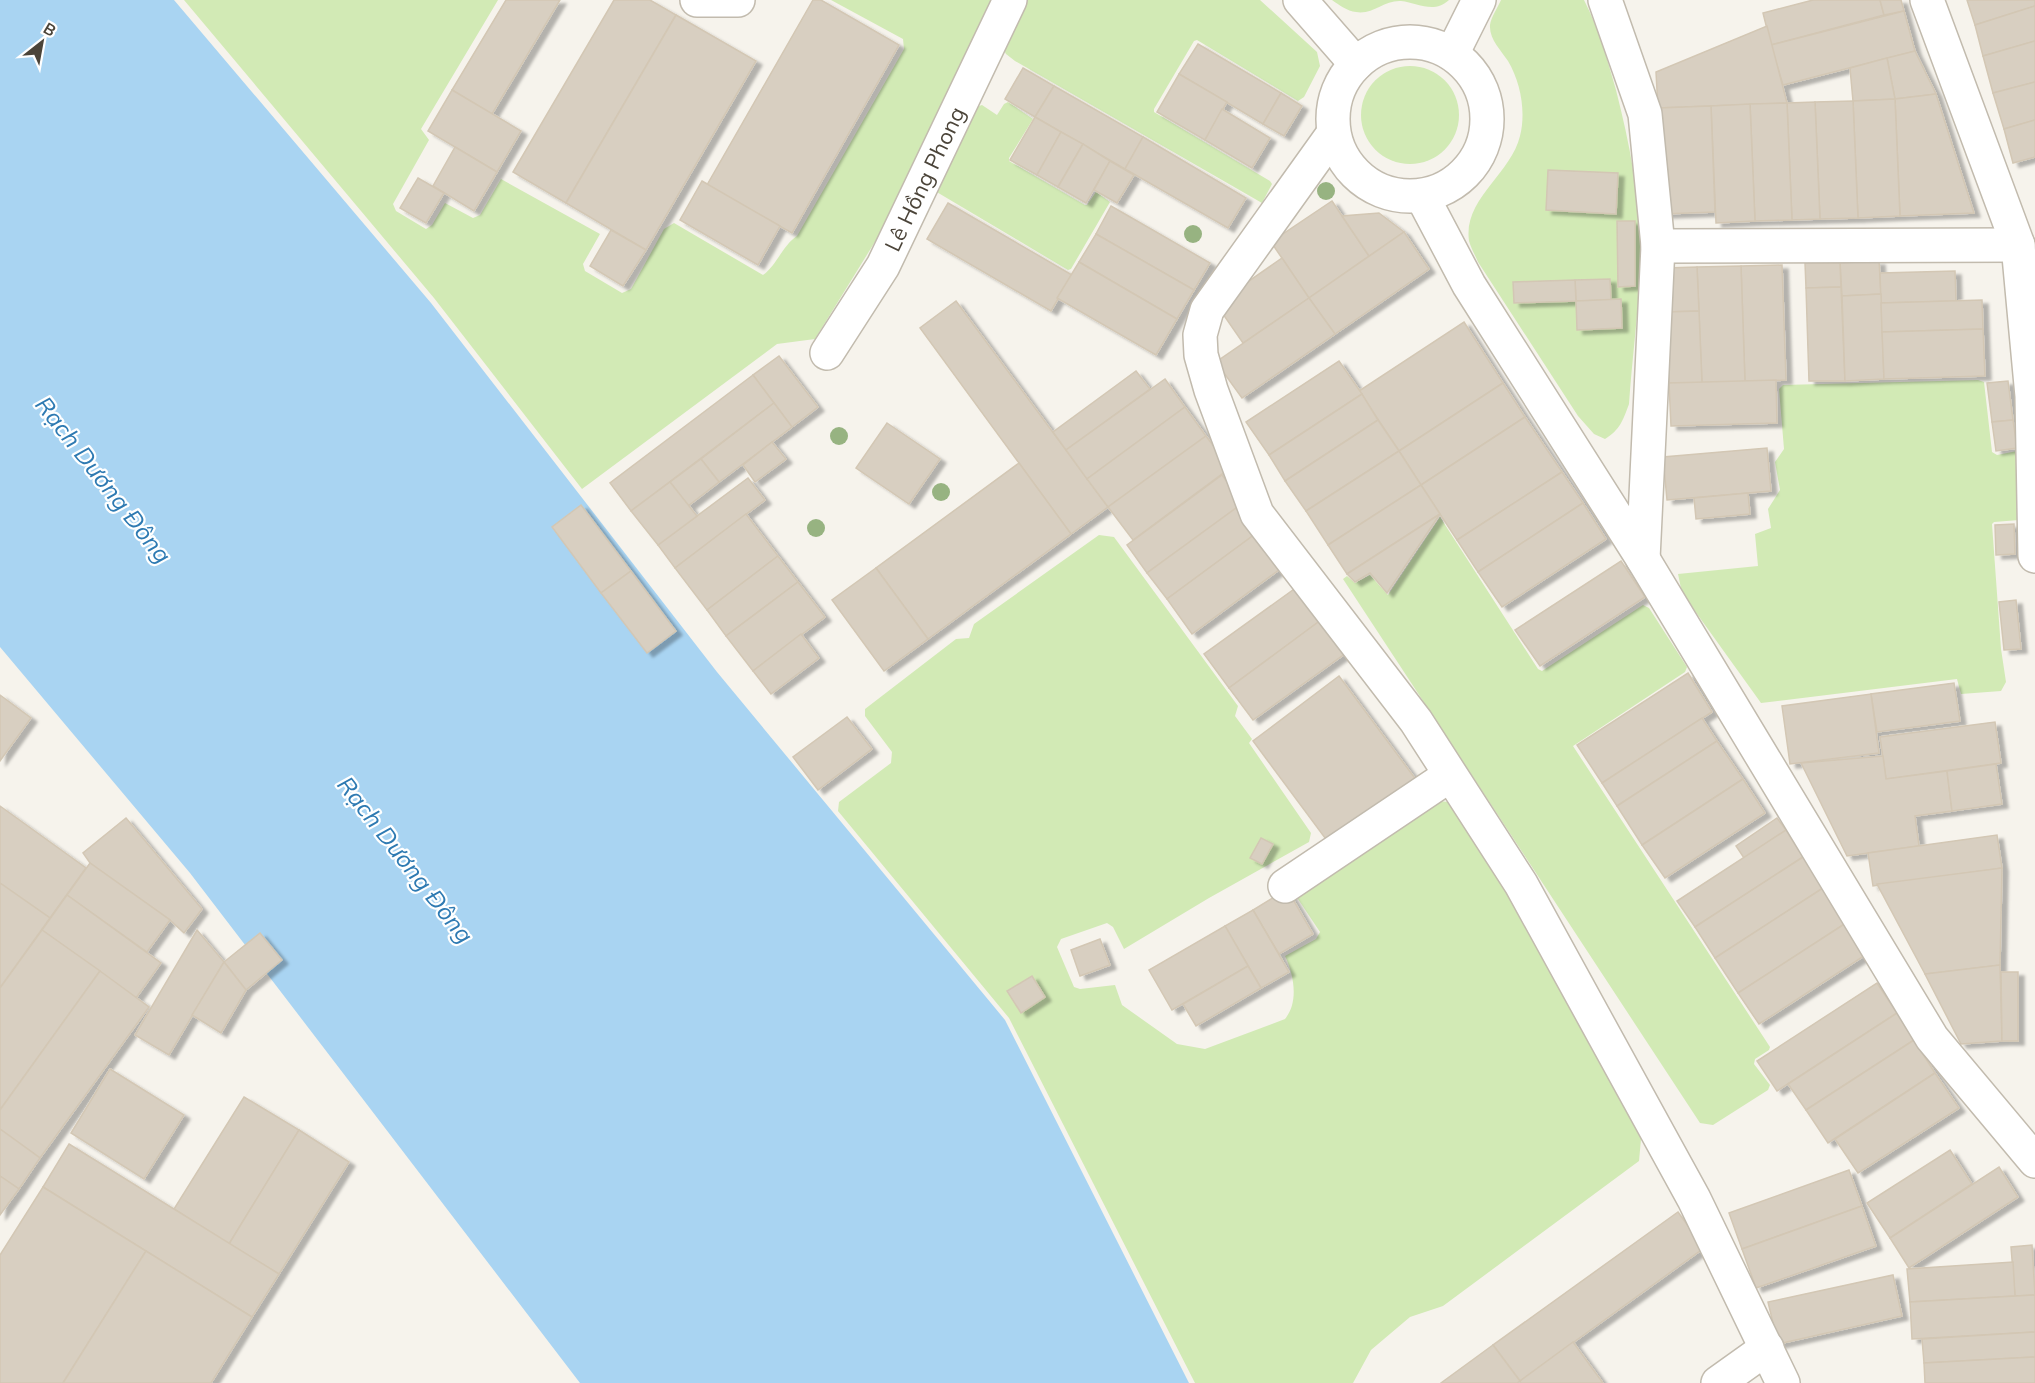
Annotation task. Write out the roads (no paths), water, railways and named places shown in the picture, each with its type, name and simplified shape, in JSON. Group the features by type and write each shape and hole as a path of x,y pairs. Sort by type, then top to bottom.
{"street":[{"path":"697,0 738,0"},
{"name":"Lê Hồng Phong","path":"827,352 883,266 1010,0"},
{"path":"1299,0 1356,64"},
{"path":"1452,54 1479,0"},
{"path":"1605,0 1645,114 1658,246 1644,559"},
{"path":"1927,0 2018,245 2032,396 2035,556"},
{"path":"1403,41 1421,41 1452,54 1473,74 1482,91 1486,113 1486,134 1476,156 1458,179 1444,189 1404,198 1388,195 1353,175 1334,134 1336,101 1345,75 1356,64 1383,45 1403,41"},
{"path":"1334,134 1207,310 1200,335 1201,355 1211,390 1257,514 1416,721 1521,884 1694,1198 1783,1383"},
{"path":"1422,195 1469,285 1644,559 1932,1038 2035,1161"},
{"path":"1658,246 2018,245"},
{"path":"1285,886 1450,775"},
{"path":"1718,1383 1767,1348"}],"water":[{"name":"Rạch Dương Đông","path":"0,0 174,0 431,303 717,672 1005,1020 1189,1383 580,1383 190,873 0,647"}]}
